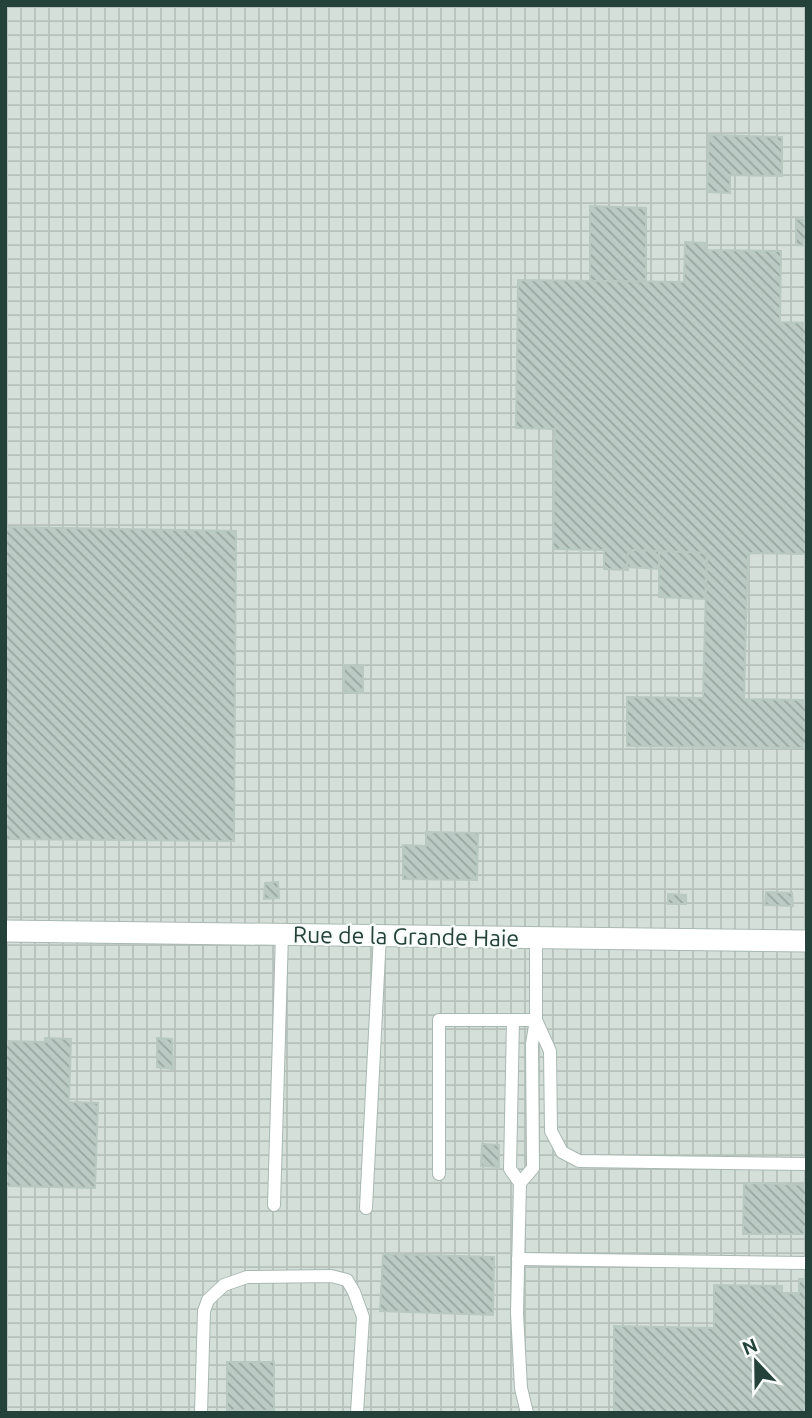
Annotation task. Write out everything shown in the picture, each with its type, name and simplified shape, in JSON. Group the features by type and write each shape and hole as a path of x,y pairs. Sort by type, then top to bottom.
{"street":[{"name":"Rue de la Grande Haie","path":"5,930 807,941"}],"lane":[{"path":"274,1205 282,934"},
{"path":"366,1208 380,935"},
{"path":"520,1183 533,1168 532,1044 536,1020 536,937"},
{"path":"439,1174 439,1020 536,1020"},
{"path":"513,1020 510,1169 520,1183 517,1313 521,1388 527,1413"},
{"path":"536,1020 550,1051 551,1131 562,1152 579,1161 807,1164"},
{"path":"519,1259 807,1263"},
{"path":"201,1413 204,1311 208,1300 223,1285 247,1277 331,1276 347,1280 363,1317 357,1413"}],"shaded area":[{"path":"5,5 807,5 807,1413 5,1413"}],"building":[{"path":"709,135 782,137 782,176 730,175 730,193 707,192"},
{"path":"590,206 646,208 646,282 590,281"},
{"path":"796,219 807,220 807,246 796,245"},
{"path":"685,242 706,243 706,250 781,251 780,322 807,323 807,554 748,553 744,699 807,700 807,748 627,746 627,697 703,698 707,553 628,550 628,570 604,569 604,550 553,549 555,429 516,428 518,280 684,282"},
{"path":"5,527 236,531 234,841 5,839"},
{"path":"628,550 659,551 659,569 627,567"},
{"path":"659,551 707,553 705,599 659,597"},
{"path":"344,665 363,666 363,693 344,692"},
{"path":"426,832 478,833 477,880 403,879 403,845 426,846"},
{"path":"278,882 279,898 264,899 265,883"},
{"path":"766,892 792,893 793,906 765,905"},
{"path":"668,894 686,895 686,904 668,904"},
{"path":"45,1038 71,1039 69,1102 98,1103 95,1188 5,1186 5,1041 45,1042"},
{"path":"157,1038 172,1039 173,1069 157,1067"},
{"path":"482,1144 499,1145 499,1167 481,1166"},
{"path":"744,1183 807,1185 807,1234 743,1234"},
{"path":"383,1254 494,1257 493,1315 380,1311"},
{"path":"799,1279 807,1279 807,1413 614,1413 614,1326 714,1328 714,1285 782,1286 782,1293 799,1293"},
{"path":"227,1362 274,1362 274,1411 227,1410"}]}
